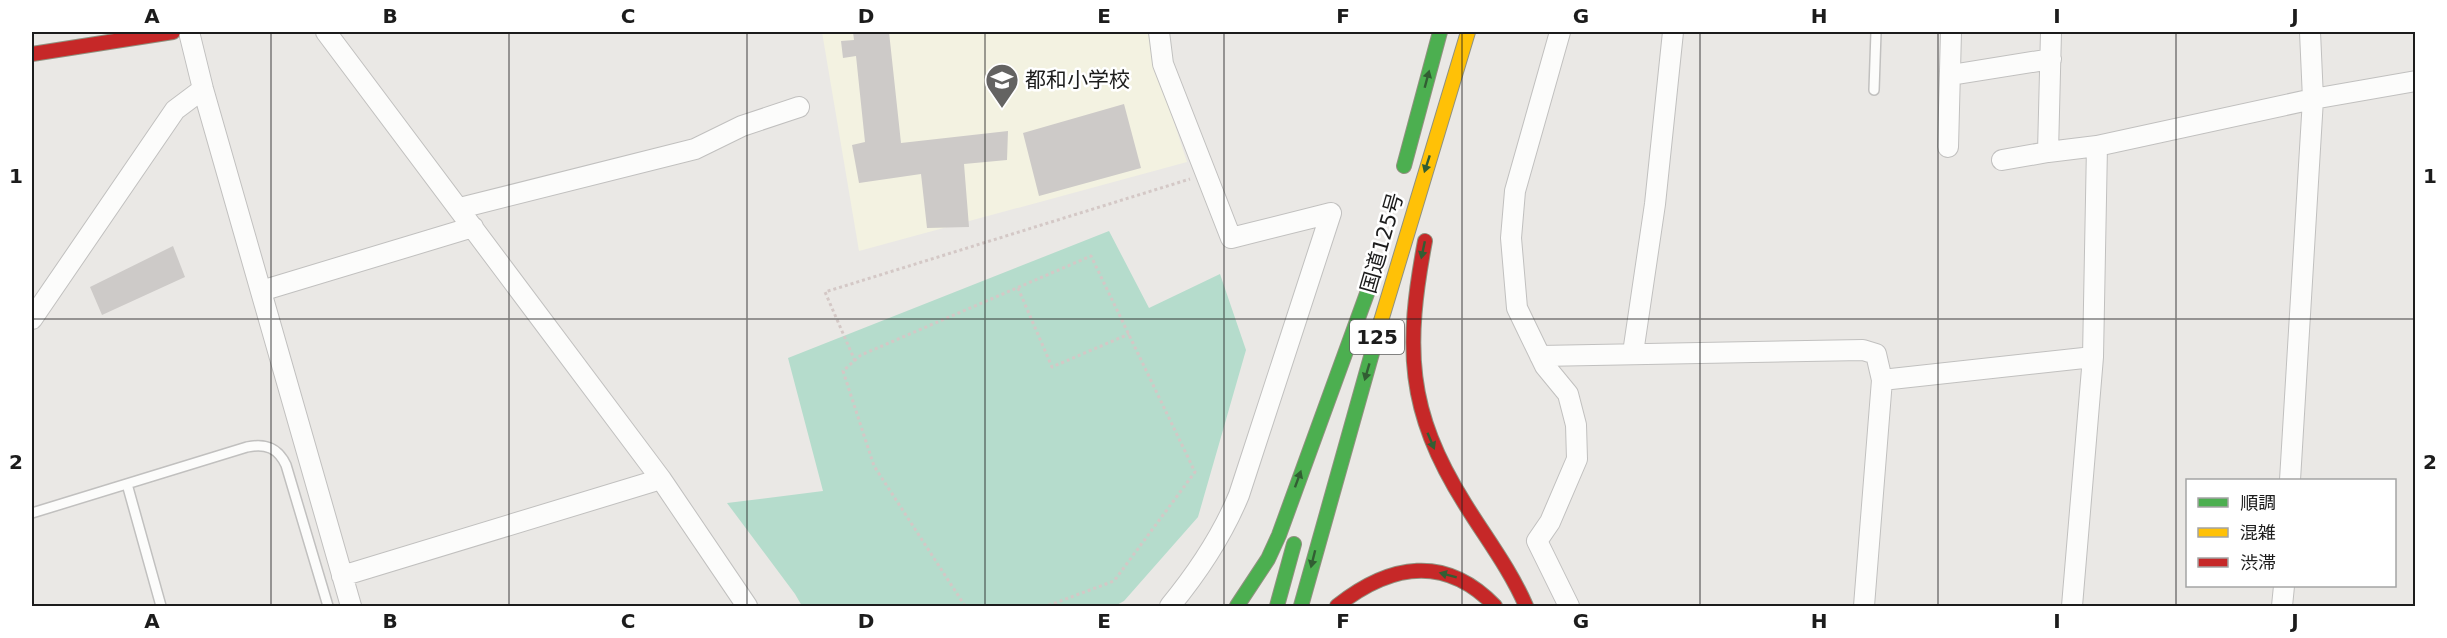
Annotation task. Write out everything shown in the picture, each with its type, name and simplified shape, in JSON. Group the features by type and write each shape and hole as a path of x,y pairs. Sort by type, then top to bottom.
{"main road":[{"path":"32,54 173,32"},
{"name":"国道125号","path":"1401,176 1440,32"},
{"name":"国道125号","path":"1301,606 1322,523 1421,182 1468,32"},
{"path":"1436,186 1457,69"},
{"path":"1427,230 1413,296 1410,327 1410,362 1419,413 1440,463 1499,555 1526,606"},
{"name":"国道125号","path":"1237,606 1268,559 1279,535 1370,283 1303,513"},
{"path":"1277,606 1297,534"},
{"path":"1337,606 1351,593 1389,573 1429,571 1447,573 1468,582 1495,606"}],"street":[{"path":"189,32 203,89 351,606"},
{"path":"326,32 661,479 747,606"},
{"path":"1159,32 1163,64 1232,238 1331,213 1228,523 1208,556 1170,606"},
{"path":"1560,32 1515,191 1511,238 1517,308 1540,356 1568,394 1576,425 1578,459 1550,522 1537,541 1569,606"},
{"path":"1633,353 1655,204 1673,32"},
{"path":"1948,147 1951,32"},
{"path":"2048,152 2051,32"},
{"path":"2290,479 2313,99 2310,32"},
{"path":"1951,75 2051,59"},
{"path":"2002,160 2097,146 2313,99 2415,81"},
{"path":"32,319 175,110 203,89"},
{"path":"460,208 695,149 742,126 799,107"},
{"path":"2072,606 2093,357 2097,146"},
{"path":"261,291 473,227"},
{"path":"1540,356 1863,350 1876,354 1882,380 1864,606"},
{"path":"1882,380 2093,357"},
{"path":"342,576 661,479"},
{"path":"2282,606 2283,587"}],"lane":[{"path":"1874,90 1876,32"},
{"path":"32,513 247,447 261,444 271,447 282,456 286,465 328,606"},
{"path":"127,484 161,606"}],"path":[{"path":"855,361 825,292 1206,174"},
{"path":"965,606 874,466 843,372 861,356 1091,256 1195,472 1114,581 1047,606"},
{"path":"1018,287 1052,367 1129,334"}],"shaded area":[{"name":"都和小学校","path":"822,32 1148,32 1152,55 1187,162 859,251"}],"green space":[{"path":"1109,231 1149,308 1220,274 1246,350 1198,517 1124,601 1115,606 802,606 727,503 823,491 788,358"}],"building":[{"path":"853,32 889,32 901,143 1008,131 1007,160 964,164 969,227 927,228 921,174 859,183 852,145 865,142 856,56 843,58 841,41 854,40"},
{"path":"1124,104 1141,168 1039,196 1023,133"},
{"path":"173,246 185,277 102,315 90,287"}],"traffic: fast":[{"path":"1404,166 1440,32"},
{"path":"1237,606 1268,559 1279,535 1369,288"},
{"path":"1301,606 1381,321"},
{"path":"1277,606 1294,544"}],"traffic: slow":[{"path":"1381,321 1468,32"}],"traffic: jam":[{"path":"32,54 173,32"},
{"path":"1425,241 1413,346 1415,377 1421,407 1431,438 1446,470 1505,566 1526,606"},
{"path":"1337,606 1377,581 1397,574 1417,571 1437,572 1457,578 1476,589 1495,606"}],"place":[{"name":"都和小学校","path":"1002,109"}]}
